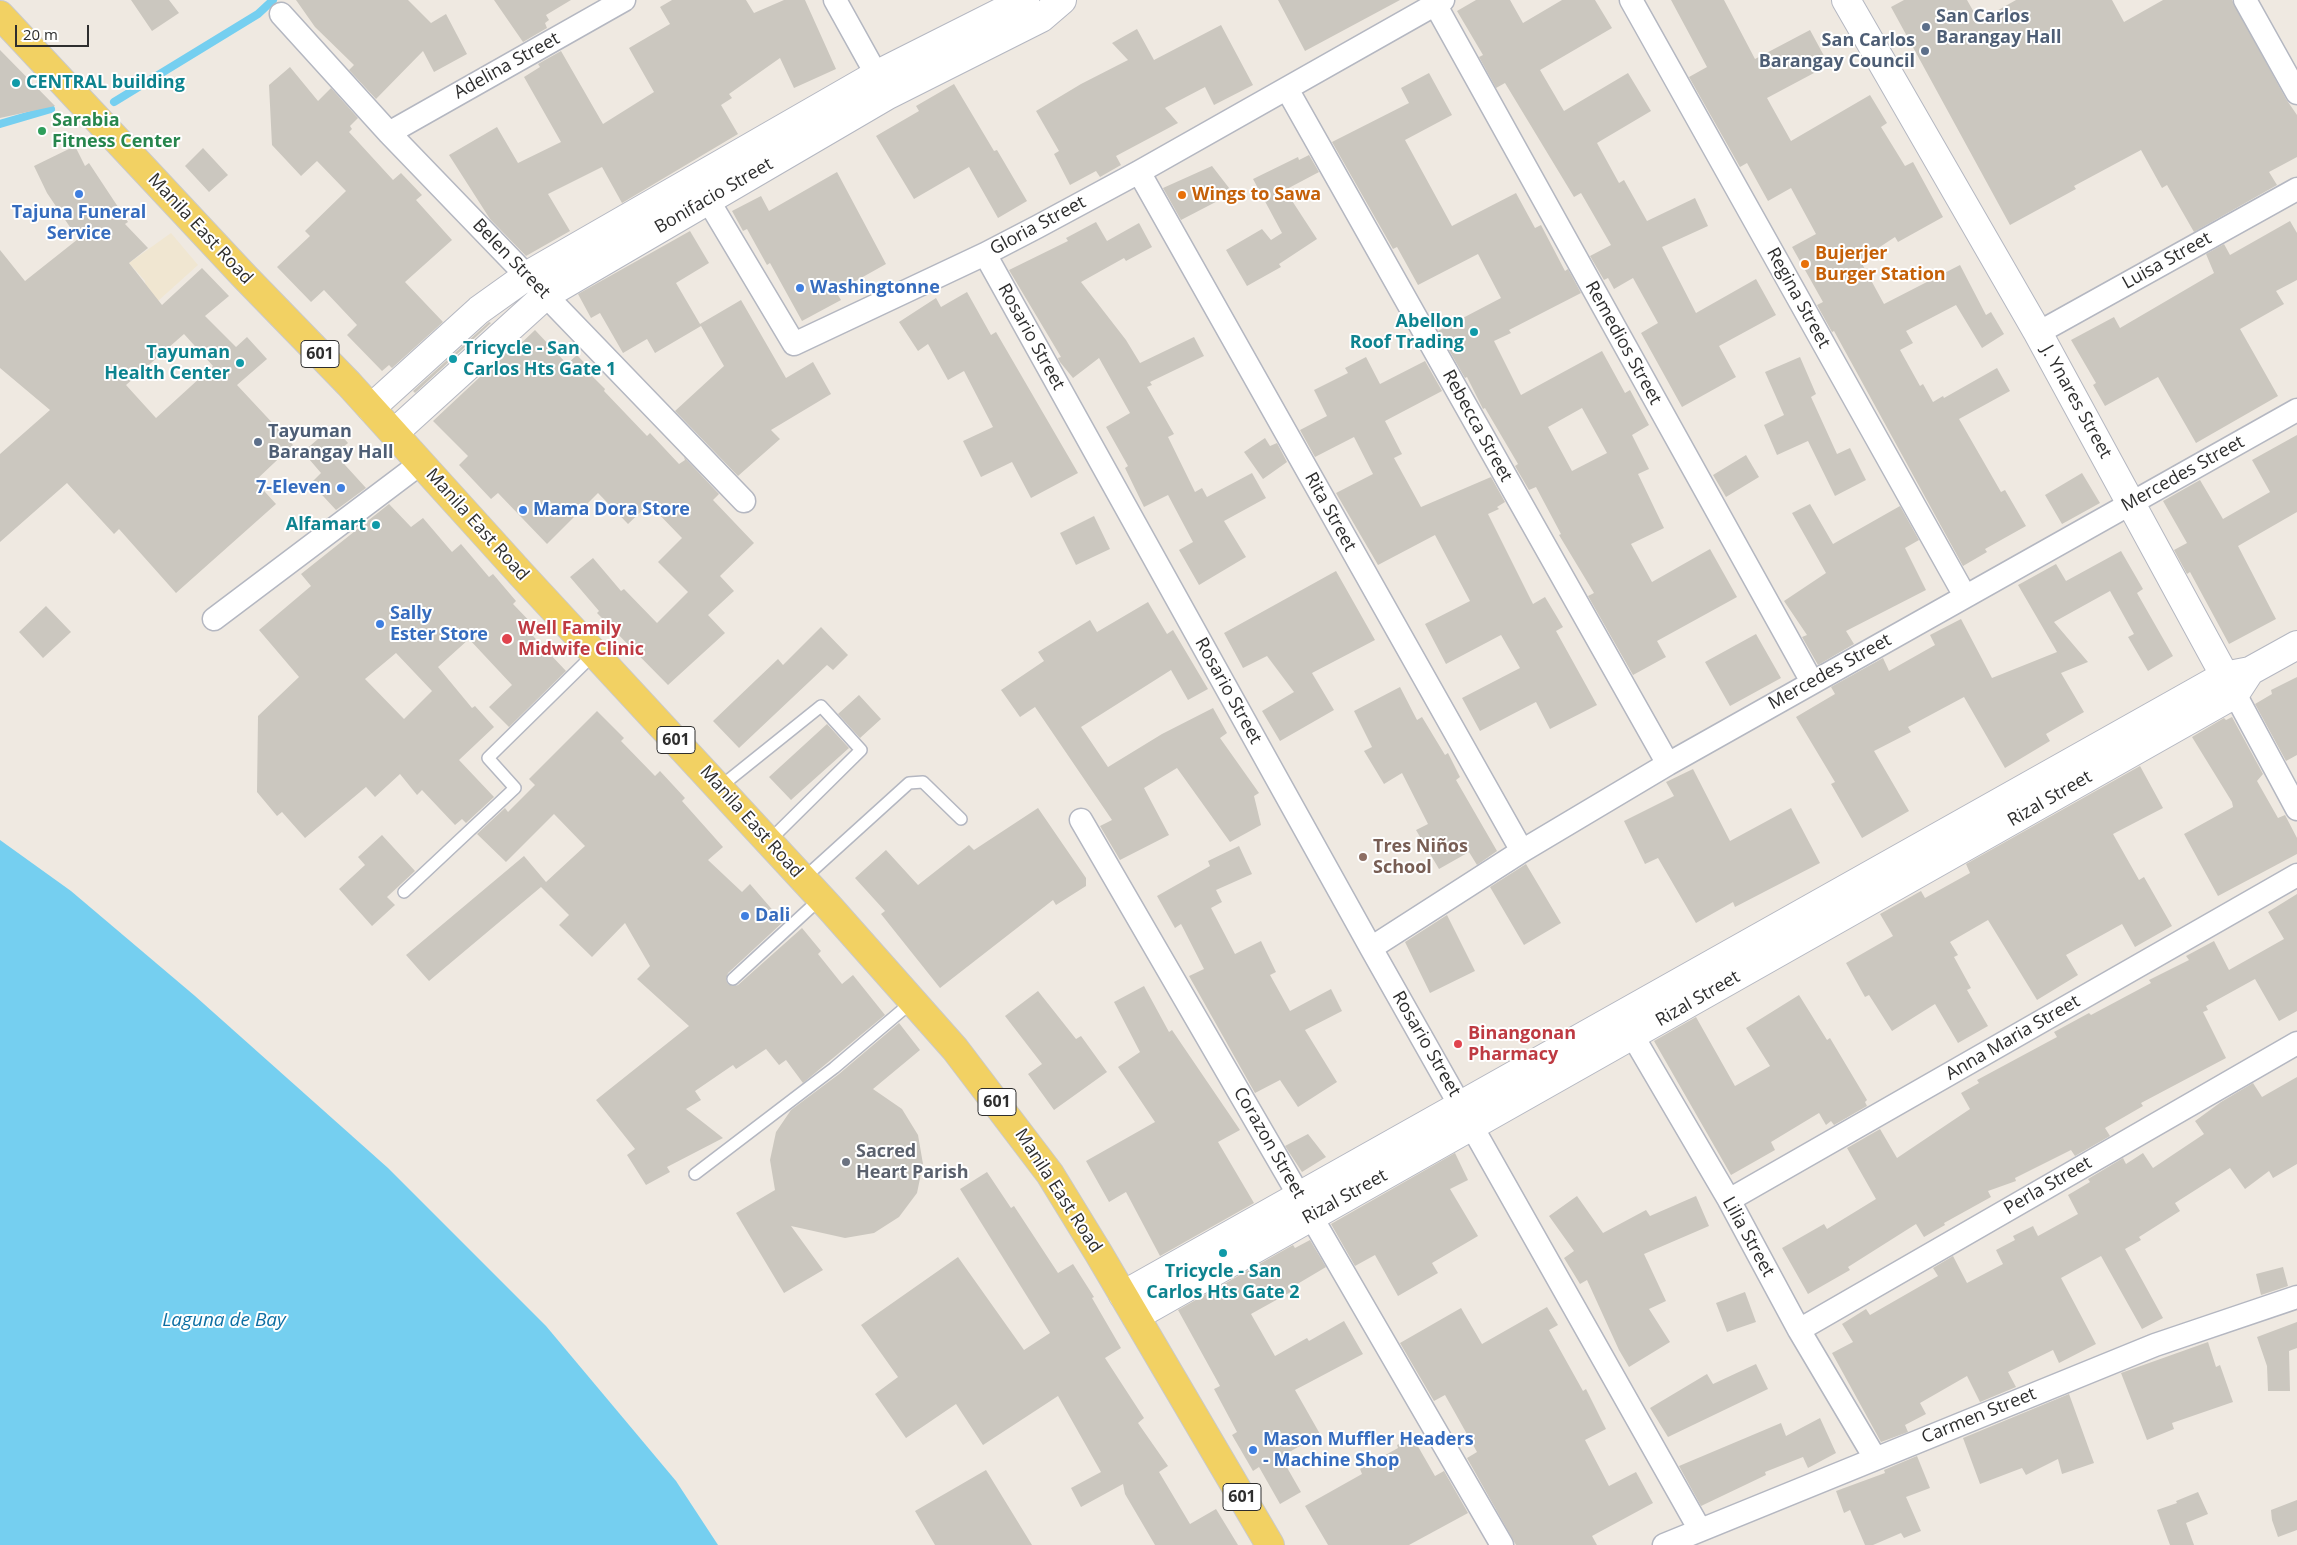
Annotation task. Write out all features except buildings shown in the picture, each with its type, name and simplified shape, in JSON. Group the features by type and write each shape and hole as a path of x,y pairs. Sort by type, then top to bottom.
{"main road":[{"name":"Manila East Road","path":"0,14 371,408 720,787 955,1049 1050,1174 1130,1305 1270,1545"}],"street":[{"name":"Adelina Street","path":"389,133 624,0"},
{"path":"835,0 882,85"},
{"name":"Bonifacio Street","path":"371,408 479,310 528,275 701,188 882,85 1025,0"},
{"name":"Bonifacio Street","path":"882,85 1041,18 1062,0"},
{"name":"Regina Street","path":"1631,0 1965,596"},
{"name":"J. Ynares Street","path":"1846,0 2038,333 2131,503 2237,680 2297,810"},
{"path":"2245,0 2297,93"},
{"name":"Gloria Street","path":"701,188 794,344 985,254 1138,172 1439,2"},
{"name":"Remedios Street","path":"1439,2 1812,682"},
{"name":"Belen Street","path":"281,14 389,133 744,501"},
{"name":"Rebecca Street","path":"1287,89 1668,764"},
{"name":"Rita Street","path":"1138,172 1522,851"},
{"name":"Bonifacio Street","path":"394,433 546,295 701,188"},
{"name":"Luisa Street","path":"2038,333 2297,189"},
{"name":"Rosario Street","path":"985,254 1371,948 1700,1530"},
{"name":"Mercedes Street","path":"1371,948 1522,851 1668,764 2297,410"},
{"path":"214,619 421,463"},
{"name":"Rizal Street","path":"1130,1305 1765,948 2297,645"},
{"name":"Corazon Street","path":"1081,820 1502,1545"},
{"name":"Anna Maria Street","path":"1729,1200 2297,875"},
{"name":"Lilia Street","path":"1627,1026 1729,1200 1799,1330 1875,1458"},
{"name":"Perla Street","path":"1799,1330 2297,1043"},
{"name":"Carmen Street","path":"1664,1545 2155,1345 2297,1297"}],"lane":[{"path":"404,892 515,788 488,758 595,653"},
{"path":"720,787 821,706 861,750 769,841"},
{"path":"733,979 812,888 909,783 923,782 961,819"},
{"path":"695,1174 834,1068 913,1000"}],"shaded area":[{"path":"171,233 198,265 148,310 145,281 129,263"}],"water":[{"name":"Laguna de Bay","path":"0,840 71,891 195,996 388,1168 546,1326 676,1481 718,1545 0,1545"}],"waterway":[{"path":"114,102 258,14 273,0"},
{"path":"0,124 51,109"}],"place":[{"name":"San Carlos Barangay Hall","path":"1926,27"},
{"name":"San Carlos Barangay Council","path":"1925,51"},
{"name":"CENTRAL building","path":"16,83"},
{"name":"Sarabia Fitness Center","path":"42,131"},
{"name":"Tajuna Funeral Service","path":"79,194"},
{"name":"Wings to Sawa","path":"1182,195"},
{"name":"Bujerjer Burger Station","path":"1805,264"},
{"name":"Washingtonne","path":"800,288"},
{"name":"Abellon Roof Trading","path":"1474,332"},
{"name":"Tricycle - San Carlos Hts Gate 1","path":"453,359"},
{"name":"Tayuman Health Center","path":"240,363"},
{"name":"Tayuman Barangay Hall","path":"258,442"},
{"name":"7-Eleven","path":"341,488"},
{"name":"Mama Dora Store","path":"523,510"},
{"name":"Alfamart","path":"376,525"},
{"name":"Sally Ester Store","path":"380,624"},
{"name":"Well Family Midwife Clinic","path":"507,639"},
{"name":"Tres Niños School","path":"1363,857"},
{"name":"Dali","path":"745,916"},
{"name":"Binangonan Pharmacy","path":"1458,1044"},
{"name":"Sacred Heart Parish","path":"846,1162"},
{"name":"Tricycle - San Carlos Hts Gate 2","path":"1223,1253"},
{"name":"Mason Muffler Headers - Machine Shop","path":"1253,1450"}]}
